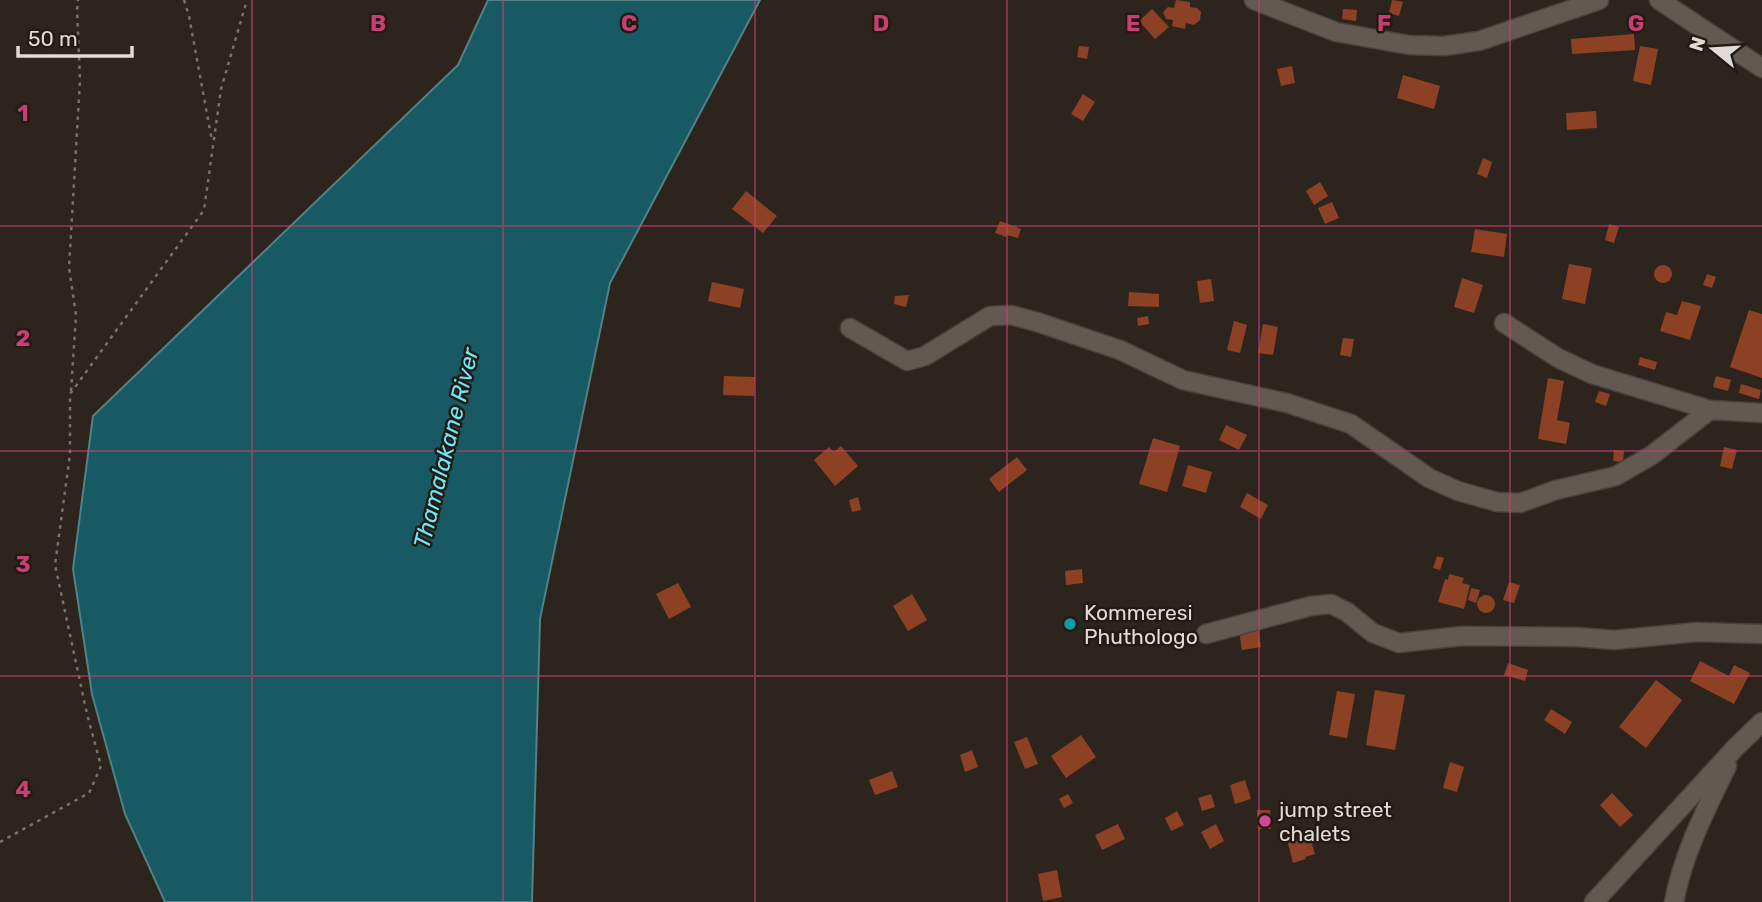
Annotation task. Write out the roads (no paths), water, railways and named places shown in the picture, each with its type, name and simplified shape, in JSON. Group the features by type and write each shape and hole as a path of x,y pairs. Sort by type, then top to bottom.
{"street":[{"path":"1254,0 1336,32 1409,45 1444,46 1479,41 1599,0"},
{"path":"1660,0 1762,68"},
{"path":"849,328 907,360 926,356 990,316 1011,315 1120,350 1183,380 1287,403 1351,424 1429,478 1458,491 1497,502 1520,503 1556,490 1616,476 1652,455 1710,410"},
{"path":"1504,323 1558,358 1592,374 1710,410 1762,413"},
{"path":"1206,634 1311,606 1331,604 1348,612 1373,633 1399,643 1462,636 1614,640 1697,632 1762,634"},
{"path":"1594,902 1762,722"},
{"path":"1674,902 1699,824 1736,747"}],"water":[{"name":"Thamalakane River","path":"488,0 760,0 610,283 540,619 532,902 165,902 125,814 92,694 73,569 93,416 458,65"}],"place":[{"name":"Kommeresi Phuthologo","path":"1070,624"},
{"name":"jump street chalets","path":"1265,821"}]}
